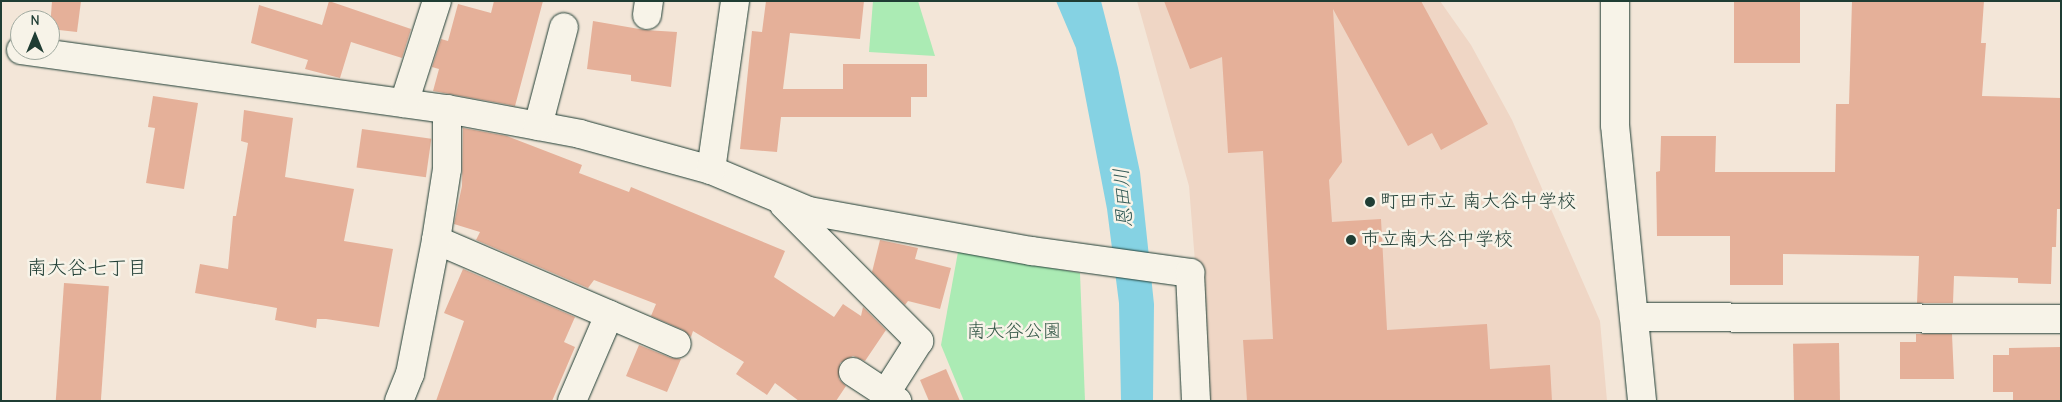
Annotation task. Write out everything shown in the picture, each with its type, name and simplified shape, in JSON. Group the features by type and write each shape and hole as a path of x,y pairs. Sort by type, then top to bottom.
{"street":[{"path":"404,103 437,1"},
{"path":"711,170 735,1"},
{"path":"1615,1 1615,125 1642,401"},
{"path":"538,126 564,27"},
{"path":"60,56 447,109 580,134 711,170 781,202 809,211 1102,262 1190,274 1196,401"},
{"path":"399,401 410,374 436,240 447,169 447,109"},
{"path":"781,202 919,341 892,397 853,372"},
{"path":"436,240 677,344"},
{"path":"572,401 609,315"},
{"path":"1634,317 2061,318"}],"shaded area":[{"name":"町田市立 南大谷中学校","path":"1137,1 1440,1 1471,45 1512,120 1600,321 1607,401 1206,401 1189,186"}],"green space":[{"path":"873,1 918,1 935,56 869,52"},
{"name":"南大谷公園","path":"958,252 1080,273 1085,401 964,401 941,345"}],"water":[{"name":"恩田川","path":"1056,1 1101,1 1118,68 1140,172 1154,304 1153,401 1121,401 1119,303 1107,209 1076,48"}],"building":[{"path":"52,1 81,1 77,32 60,30 60,10 51,10"},
{"path":"329,1 411,29 402,58 351,42 340,78 305,69 308,60 251,43 259,5 322,25"},
{"path":"494,1 543,1 515,106 433,91 439,69 432,67 441,39 448,41 458,4 491,13"},
{"path":"766,1 864,1 860,39 790,33 783,89 843,89 843,64 927,64 927,97 911,97 911,117 781,117 777,152 740,149 752,31 762,32"},
{"path":"1164,1 1421,1 1488,124 1441,150 1432,133 1408,146 1333,9 1342,162 1329,180 1332,222 1381,219 1387,330 1487,324 1490,369 1550,365 1552,401 1247,401 1243,340 1273,339 1263,151 1228,153 1222,57 1190,69"},
{"path":"1734,1 1800,1 1800,63 1734,63"},
{"path":"1852,1 1984,1 1981,43 1986,43 1982,96 2061,98 2061,209 2057,209 2056,247 2052,247 2051,284 2018,283 2018,278 1954,276 1953,303 1917,303 1919,256 1783,254 1783,285 1730,285 1730,236 1657,236 1656,172 1660,171 1661,136 1716,136 1715,172 1835,172 1836,104 1849,104"},
{"path":"593,21 645,30 677,32 671,87 631,81 631,75 587,69"},
{"path":"153,96 198,103 184,189 146,183 155,128 148,127"},
{"path":"244,110 293,118 285,177 354,189 344,241 393,249 379,327 317,319 316,328 275,320 277,308 195,293 200,264 228,269 233,216 236,216 248,143 241,141"},
{"path":"463,128 507,136 582,165 579,173 629,192 631,187 785,251 774,277 834,317 843,304 861,316 863,307 886,330 865,361 853,356 840,363 839,379 846,386 836,401 799,401 775,383 767,395 736,374 744,362 693,331 691,337 683,330 651,316 656,304 594,280 588,288 476,240 480,232 454,224 462,186"},
{"path":"362,129 431,139 426,177 357,168"},
{"path":"880,240 918,248 915,259 951,268 940,309 908,301 905,305 872,272"},
{"path":"463,269 575,317 564,342 575,347 552,401 436,401 464,321 444,313"},
{"path":"64,283 109,286 101,401 56,401"},
{"path":"1916,334 1952,334 1954,379 1900,379 1900,342 1916,342"},
{"path":"1839,343 1840,401 1794,401 1793,344"},
{"path":"639,345 671,358 681,359 667,392 626,376"},
{"path":"2061,347 2061,401 2013,401 2013,392 1993,392 1993,355 2009,355 2009,348"},
{"path":"946,369 960,401 929,401 920,380"}],"place":[{"name":"町田市立 南大谷中学校","path":"1370,202"},
{"name":"市立南大谷中学校","path":"1351,240"}],"district":[{"name":"南大谷七丁目","path":"87,267"}]}
